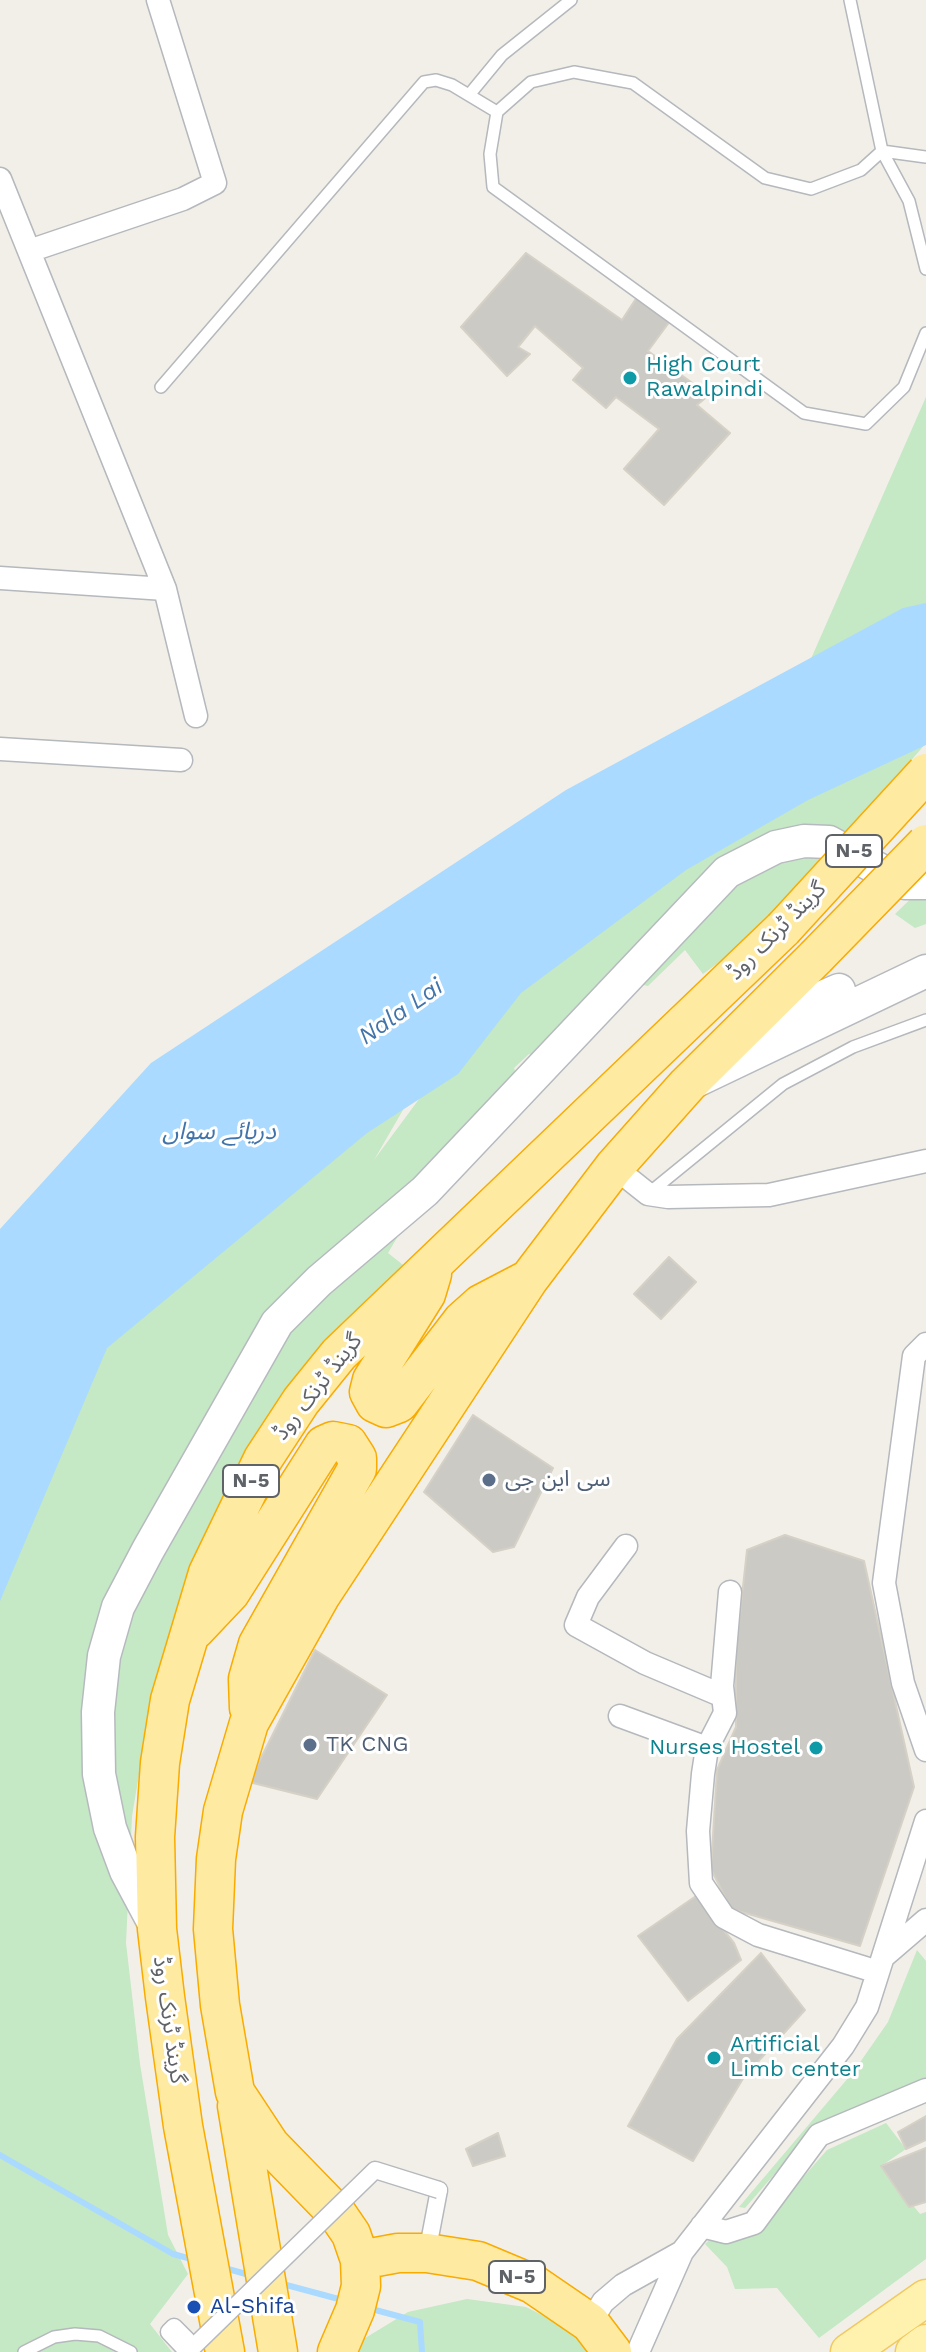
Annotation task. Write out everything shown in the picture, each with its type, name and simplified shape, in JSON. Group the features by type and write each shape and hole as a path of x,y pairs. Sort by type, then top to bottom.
{"highway":[{"name":"گرینڈ ٹرنک روڈ","path":"225,2352 181,2111 157,1929 155,1837 160,1763 170,1700 186,1637 208,1573 232,1518 263,1459 301,1401 339,1354 783,929 926,773"},
{"name":"گرینڈ ٹرنک روڈ","path":"278,2352 220,2005 213,1929 216,1859 223,1811 249,1723 321,1595 529,1279 614,1167 687,1085 926,844"},
{"path":"437,1258 426,1294 372,1380 369,1392 375,1403 386,1408 399,1403 462,1321 481,1304 529,1279"},
{"path":"186,1637 211,1616 230,1593 324,1445 333,1441 348,1444 357,1458 357,1469 258,1644 248,1679 249,1723"},
{"name":"گرینڈ ٹرنک روڈ","path":"235,2092 270,2145 338,2215 351,2234 360,2260 361,2286 341,2344"},
{"name":"N-5","path":"360,2260 398,2253 427,2253 478,2261 533,2284 601,2338"}],"main road":[{"path":"157,1929 126,1871 110,1828 99,1774 98,1712 104,1656 118,1607 277,1323 319,1281 425,1191 727,872 776,847 804,841 829,842 904,883 926,883"},
{"path":"739,1033 926,952"},
{"path":"687,1085 926,971"},
{"path":"849,2352 926,2298"},
{"path":"914,2352 926,2343"}],"street":[{"path":"29,251 183,199 215,183 158,0"},
{"path":"0,179 165,589 196,716"},
{"path":"0,578 165,589"},
{"path":"0,749 181,760"},
{"path":"614,1167 648,1194 769,1195 926,1161"},
{"path":"926,1344 914,1356 884,1583 903,1683 926,1750"},
{"path":"626,1546 588,1597 576,1625 645,1663 723,1696"},
{"path":"730,1592 723,1696 725,1713 707,1748 698,1831 701,1883 724,1917 758,1935 880,1965"},
{"path":"620,1716 707,1748"},
{"path":"638,2352 682,2252 843,2046 867,2007 880,1965 918,1877 926,1821"},
{"path":"880,1965 926,1920"},
{"path":"702,2226 726,2232 754,2223 819,2135 926,2090"},
{"path":"216,2296 187,2340 174,2327 169,2332 188,2352 375,2170 439,2190 427,2253"},
{"path":"601,2338 603,2302 623,2285 682,2252"}],"lane":[{"path":"469,95 502,55 571,0"},
{"path":"850,0 882,151 909,201 926,269"},
{"path":"926,157 882,151 861,170 811,189 765,178 633,83 574,72 531,82 497,112 490,154 493,187 804,413 866,424 904,387 926,333"},
{"path":"161,387 424,82 436,80 497,112"},
{"path":"648,1194 783,1084 853,1047 926,1020"},
{"path":"24,2352 54,2337 75,2334 99,2336 131,2352"}],"green space":[{"path":"926,397 926,743 774,922 703,974 685,950 648,986 613,978 548,1064 529,1054 514,1068 518,1079 401,1231 388,1253 412,1272 332,1345 152,1698 132,1816 126,1943 140,2064 168,2235 188,2274 150,2324 172,2352 0,2352 0,1547 95,1307 451,1027 374,1160 516,968 741,818"},
{"path":"926,884 926,924 915,928 895,914"},
{"path":"917,1950 926,1961 926,2079 812,2131 745,2208 739,2207 854,2071 888,2022"},
{"path":"886,2123 906,2149 881,2166 920,2214 926,2212 926,2259 819,2338 777,2288 735,2289 727,2267 705,2244 717,2233 758,2229 827,2150"},
{"path":"467,2299 526,2307 580,2334 591,2352 353,2352 357,2343 408,2312"}],"water":[{"name":"دریائے سواں","path":"926,603 926,745 808,800 686,870 521,993 458,1074 367,1133 107,1348 0,1601 0,1229 151,1063 566,790 903,608"}],"building":[{"name":"High Court Rawalpindi","path":"526,253 622,320 639,294 673,317 648,351 709,395 697,405 730,433 664,505 624,469 659,429 616,397 606,408 573,380 583,368 535,326 518,347 530,354 507,376 461,327"},
{"path":"669,1257 696,1282 661,1319 634,1294"},
{"name":"سی این جی","path":"473,1415 553,1468 514,1547 493,1552 424,1492"},
{"name":"Nurses Hostel","path":"785,1535 864,1561 914,1787 860,1946 731,1909 711,1869 717,1770 736,1727 736,1651 747,1550"},
{"name":"TK CNG","path":"315,1650 387,1695 317,1799 249,1782"},
{"path":"696,1896 734,1943 741,1960 688,2001 638,1936"},
{"name":"Artificial Limb center","path":"761,1953 805,2010 744,2077 693,2161 628,2126 677,2039"},
{"path":"926,2116 926,2140 906,2149 898,2132"},
{"path":"498,2133 505,2156 473,2166 466,2149"},
{"path":"926,2148 926,2202 909,2207 881,2166"}],"waterway":[{"path":"0,2155 173,2254 195,2260"},
{"path":"221,2267 253,2276"},
{"path":"279,2283 346,2301"},
{"path":"368,2308 420,2322 422,2352"}],"place":[{"name":"High Court Rawalpindi","path":"630,378"},
{"name":"سی این جی","path":"489,1480"},
{"name":"TK CNG","path":"310,1745"},
{"name":"Nurses Hostel","path":"816,1748"},
{"name":"Artificial Limb center","path":"714,2058"},
{"name":"Al-Shifa","path":"194,2307"}],"water label":[{"name":"Nala Lai","path":"401,1012"}]}
